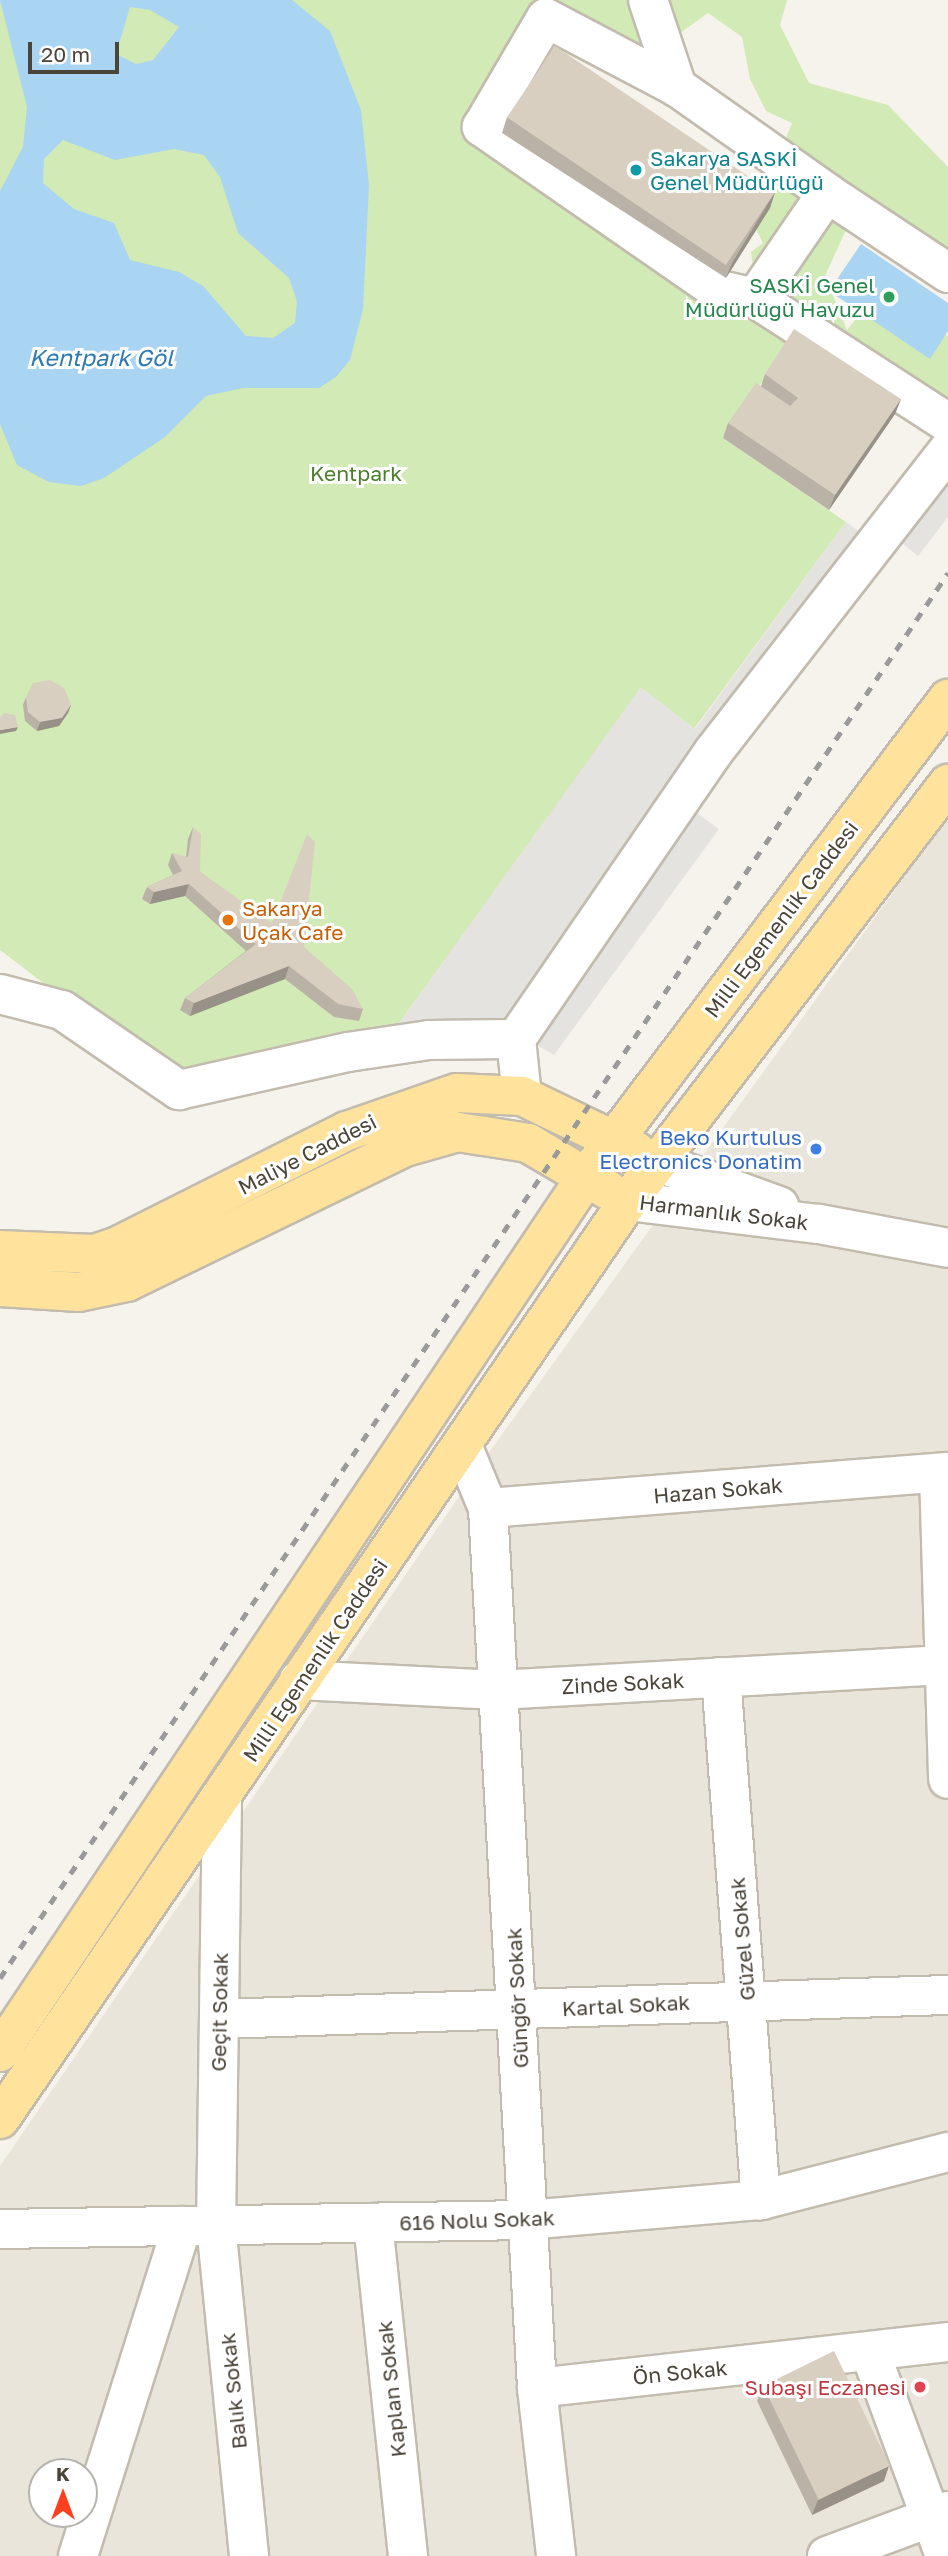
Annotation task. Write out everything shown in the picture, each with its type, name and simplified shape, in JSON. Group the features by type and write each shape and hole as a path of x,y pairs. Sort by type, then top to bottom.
{"main road":[{"name":"Milli Egemenlik Caddesi","path":"0,2052 586,1177 948,699"},
{"path":"657,1162 948,784"},
{"name":"Maliye Caddesi","path":"0,1250 94,1254 116,1248 405,1107 457,1093 522,1096 657,1162"},
{"name":"Maliye Caddesi","path":"0,1287 79,1292 127,1282 428,1137 458,1132 528,1143 628,1201"},
{"name":"Milli Egemenlik Caddesi","path":"0,2119 657,1162"}],"street":[{"path":"648,0 677,87"},
{"path":"948,273 827,193 677,87 546,18 482,127 716,289 755,298 948,423"},
{"path":"755,298 827,193"},
{"path":"522,1096 516,1039 714,751 948,450"},
{"path":"0,995 62,1010 178,1090 360,1050 429,1040 516,1039"},
{"name":"Harmanlık Sokak","path":"657,1162 819,1224"},
{"name":"Harmanlık Sokak","path":"628,1201 819,1224 948,1248"},
{"name":"Güngör Sokak","path":"462,1445 488,1508 519,2011 537,2388 556,2556"},
{"path":"943,1472 948,1779"},
{"name":"Hazan Sokak","path":"488,1508 943,1472"},
{"name":"Zinde Sokak","path":"299,1680 498,1690 945,1665"},
{"name":"Güzel Sokak","path":"721,1677 761,2200"},
{"name":"Geçit Sokak","path":"78,2556 199,2226 219,2019 222,1798"},
{"name":"Kartal Sokak","path":"219,2019 519,2011 747,1998 948,1995"},
{"name":"616 Nolu Sokak","path":"0,2229 527,2220 761,2200 948,2152"},
{"name":"Kaplan Sokak","path":"373,2223 408,2556"},
{"name":"Balık Sokak","path":"199,2226 249,2556"},
{"name":"Ön Sokak","path":"537,2388 948,2342"},
{"path":"870,2352 940,2514 945,2556"},
{"path":"827,2556 940,2514"}],"shaded area":[{"path":"948,481 948,517 918,556 902,543"},
{"path":"846,522 878,545 680,801 719,829 554,1055 516,1033 382,1047 641,687 695,729"},
{"path":"948,816 948,2556 0,2556 0,2166 500,1437"}],"green space":[{"name":"Kentpark","path":"0,0 787,0 780,25 809,83 888,105 948,167 948,286 882,219 845,232 825,276 847,330 859,315 902,313 948,336 948,401 890,374 754,274 751,252 763,243 745,207 767,185 792,123 766,111 750,79 742,37 708,13 673,38 677,87 546,18 482,127 789,344 723,438 846,522 694,729 641,688 382,1047 183,1089 0,950"}],"water":[{"name":"Kentpark Göl","path":"0,0 292,0 330,31 361,110 369,185 363,309 350,360 336,377 319,388 243,388 206,396 165,437 104,478 81,486 49,482 17,465 0,424 0,191 23,147 27,107","holes":["130,7 150,10 179,27 153,60 136,64 116,54","63,140 115,160 174,149 204,155 220,177 238,233 289,278 297,301 295,323 273,338 246,336 203,286 179,272 130,260 114,223 74,209 43,183 44,159"]},
{"name":"SASKİ Genel Müdürlüğü Havuzu","path":"861,244 948,303 948,331 930,359 829,291"}],"building":[{"name":"Sakarya SASKİ Genel Müdürlüğü","path":"555,46 774,194 726,265 507,117"},
{"path":"794,329 901,399 835,495 728,423 756,383 790,406 798,398 765,374"},
{"path":"50,680 64,688 71,705 62,718 40,722 28,712 26,697 33,683"},
{"path":"5,713 15,715 18,727 0,730 0,717"},
{"name":"Sakarya Uçak Cafe","path":"193,827 201,834 200,872 272,923 307,834 315,842 304,947 352,989 363,1009 338,1004 289,966 194,1003 185,998 256,944 189,884 154,892 147,887 182,871 172,853 188,857"},
{"path":"834,2351 890,2465 819,2500 763,2386"}],"railway":[{"path":"0,1978 948,573"}],"place":[{"name":"Sakarya SASKİ Genel Müdürlüğü","path":"636,170"},
{"name":"SASKİ Genel Müdürlüğü Havuzu","path":"889,297"},
{"name":"Sakarya Uçak Cafe","path":"228,920"},
{"name":"Beko Kurtulus Electronics Donatim","path":"816,1149"},
{"name":"Subaşı Eczanesi","path":"920,2387"}]}
